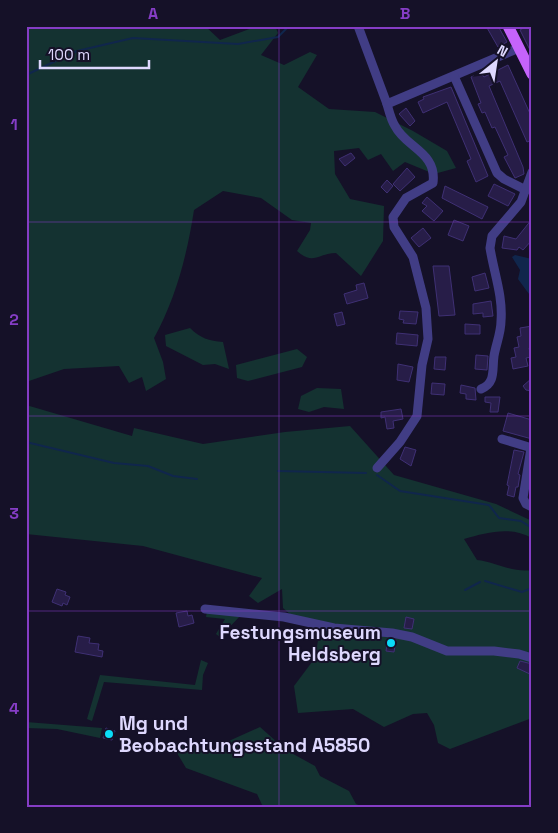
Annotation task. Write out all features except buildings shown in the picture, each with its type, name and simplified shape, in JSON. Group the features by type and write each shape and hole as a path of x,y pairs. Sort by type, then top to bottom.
{"main road":[{"path":"508,26 532,74"}],"street":[{"path":"358,26 395,127 404,138 423,152 434,174 433,183 406,198 398,207 393,217 394,227 400,240 413,257 426,308 428,340 422,365 417,416 400,442 377,468"},
{"path":"387,104 520,48"},
{"path":"454,76 497,172 504,179 526,190"},
{"path":"481,389 488,386 492,381 494,358 501,323 501,297 490,248 492,236 514,212 526,190 532,172"},
{"path":"502,439 532,448 524,498 531,507"},
{"path":"205,609 284,617 334,628 398,634 447,651 494,651 520,654 532,658"}],"green space":[{"path":"26,26 205,26 220,40 257,26 275,26 278,33 261,55 284,65 310,52 317,55 298,87 329,109 375,112 413,131 447,151 456,168 434,174 405,162 393,171 381,154 368,160 359,148 334,151 335,174 350,199 384,206 383,241 361,276 336,253 308,258 297,251 310,230 311,223 292,220 261,198 223,191 194,210 180,276 169,307 154,338 163,362 166,379 146,391 142,377 129,383 119,366 64,369 26,382"},
{"path":"190,328 205,338 223,342 229,369 215,364 203,365 166,346 165,335"},
{"path":"297,349 307,357 302,367 248,381 237,378 236,365"},
{"path":"317,388 341,389 344,409 324,407 309,412 298,409 301,396"},
{"path":"26,405 132,436 134,428 203,444 285,432 350,426 394,475 496,504 532,521 532,538 516,532 499,531 464,539 477,560 511,569 532,570 532,718 450,749 438,743 434,725 427,713 413,714 384,727 353,709 298,713 294,686 315,658 321,623 300,623 283,608 282,589 258,603 249,596 262,578 143,546 26,534"},
{"path":"207,611 241,615 220,637 216,634 225,619 206,617"},
{"path":"201,660 208,663 203,675 202,690 104,682 92,721 87,719 100,675 195,685"},
{"path":"26,722 102,728 100,738 57,729 26,728"},
{"path":"260,727 286,750 315,766 320,776 349,791 356,804 364,807 263,807 257,794 186,768 177,753 185,743 214,751 231,740"}],"water":[{"path":"515,255 532,259 532,295 529,294 518,279 520,270 512,257"}],"waterway":[{"path":"26,75 77,51 133,38 238,44 278,37 289,26"},
{"path":"26,442 114,463 148,466 173,476 197,479"},
{"path":"278,471 366,473"},
{"path":"377,475 400,491 489,505 499,518 521,521 532,528"},
{"path":"485,581 522,592 532,588"},
{"path":"465,590 480,582"}],"place":[{"name":"Festungsmuseum Heldsberg","path":"391,643"},
{"name":"Mg und Beobachtungsstand A5850","path":"109,734"}]}
